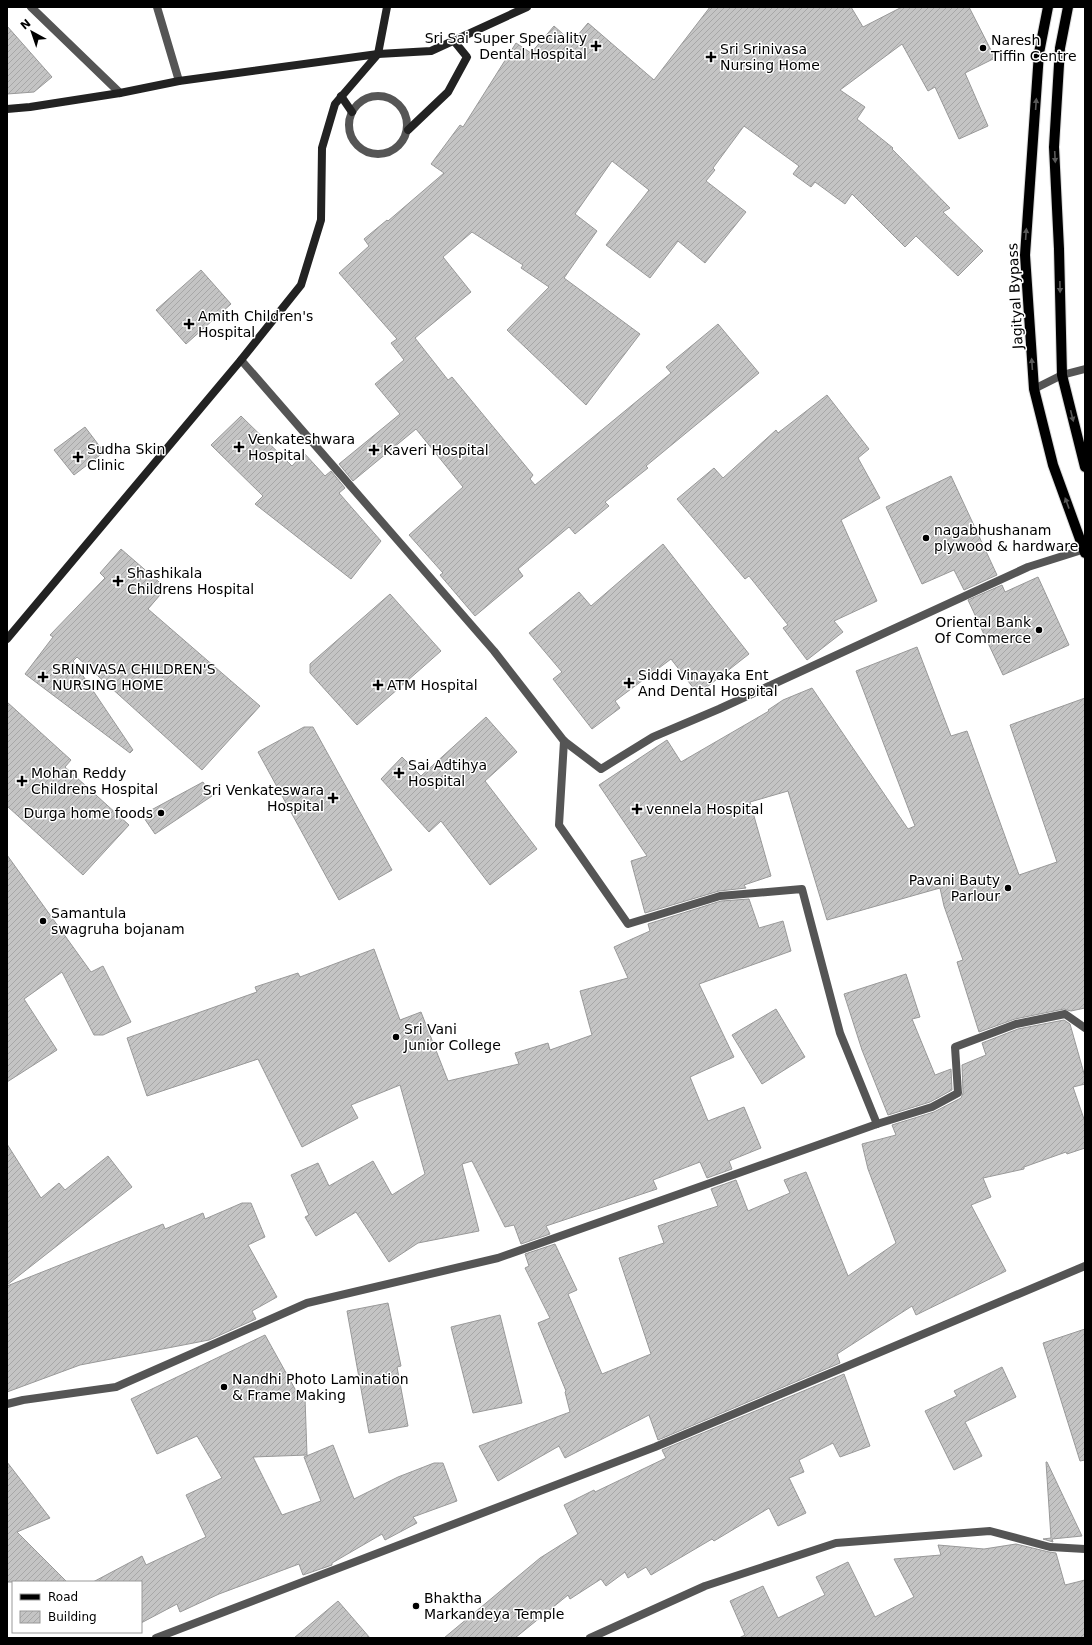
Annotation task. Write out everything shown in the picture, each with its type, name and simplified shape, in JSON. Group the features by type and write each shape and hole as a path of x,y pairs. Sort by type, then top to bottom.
{"main road":[{"name":"Jagityal Bypass","path":"1048,7 1039,53 1025,255 1034,389 1053,465 1085,551"},
{"path":"1068,7 1060,48 1054,147 1059,249 1062,375 1085,467"}],"street":[{"path":"31,7 120,93"},
{"path":"158,7 179,81"},
{"path":"7,639 241,360 301,285 321,220 322,148 334,104 378,54 387,7"},
{"path":"7,109 30,108 120,93 179,81 378,54 431,51 527,7"},
{"path":"408,130 448,92 467,57 454,41"},
{"path":"374,95 383,95 392,98 400,104 408,121 408,130 404,140 389,152 379,154 369,153 360,148 353,141 348,121 357,104 365,98 374,95"},
{"path":"341,96 352,112"},
{"path":"241,360 494,651 564,741 601,769 653,737 718,709 1028,567 1085,551"},
{"path":"1034,389 1062,375 1085,369"},
{"path":"564,741 559,825 628,924 720,896 802,889 840,1033 877,1124"},
{"path":"7,1404 23,1400 116,1387 308,1303 498,1258 877,1124 932,1107 958,1093 955,1047 1016,1024 1065,1014 1085,1028"},
{"path":"156,1638 655,1447 1085,1266"},
{"path":"590,1638 705,1586 836,1543 990,1531 1050,1547 1085,1550"}],"building":[{"path":"710,7 851,7 863,27 902,7 969,7 995,58 965,73 988,126 959,139 935,87 928,91 902,44 840,90 865,107 857,119 893,148 892,149 950,208 943,212 983,251 958,276 916,236 905,247 852,194 845,204 815,182 811,187 793,174 799,166 744,126 713,168 715,170 706,181 746,212 705,263 678,241 650,278 606,245 649,190 612,161 575,214 597,231 564,278 640,334 586,405 507,330 549,287 521,268 523,265 472,232 443,257 471,292 415,338 448,380 452,377 533,475 530,479 535,485 671,373 666,367 718,324 759,373 646,466 648,468 605,502 609,506 575,534 569,527 518,569 523,576 475,616 440,575 443,573 409,535 463,487 416,429 353,481 339,464 400,414 375,384 404,360 391,343 397,339 339,273 369,246 364,239 387,220 388,221 444,173 431,164 460,125 463,127 516,43 531,53 554,26 572,42 588,23 654,80"},
{"path":"7,26 52,77 34,92 7,94"},
{"path":"201,270 231,304 186,344 156,310"},
{"path":"827,395 869,449 858,458 880,498 841,520 877,601 834,621 843,632 807,660 783,628 788,625 749,576 745,579 677,499 714,468 723,478 776,430 778,433"},
{"path":"241,416 292,466 304,453 325,476 331,471 345,488 339,493 381,541 351,579 255,504 263,496 211,445"},
{"path":"85,427 104,452 74,475 54,450"},
{"path":"951,476 997,575 964,590 954,570 922,584 886,507"},
{"path":"663,544 749,654 698,694 671,659 615,701 620,708 592,729 553,679 562,672 529,633 579,592 591,606"},
{"path":"121,549 166,588 148,609 260,706 202,770 77,657 73,661 133,750 130,753 25,674 53,637 50,635 105,578 100,573"},
{"path":"1038,577 1069,645 1003,675 968,600 1002,585 1005,592"},
{"path":"390,594 441,651 357,725 310,673 310,664"},
{"path":"917,647 951,736 967,731 1019,875 1057,862 1010,725 1085,698 1085,1008 1071,1011 1064,1009 1015,1019 979,1032 957,962 963,960 944,906 940,888 827,920 788,791 750,802 771,876 744,885 746,888 719,891 645,913 631,861 647,856 599,785 667,740 681,762 769,711 768,710 783,700 812,688 908,829 915,826 856,671"},
{"path":"7,702 71,760 65,767 129,825 83,875 7,806"},
{"path":"486,717 517,752 485,781 537,849 490,885 441,821 429,832 381,779 402,757 421,776"},
{"path":"304,727 313,727 392,870 339,900 258,752"},
{"path":"203,782 212,796 155,834 142,815"},
{"path":"7,855 91,972 103,966 131,1022 103,1035 94,1035 62,972 24,999 57,1050 7,1082"},
{"path":"749,899 759,928 783,921 791,951 699,984 734,1057 690,1077 708,1121 744,1107 761,1148 729,1161 732,1169 707,1178 700,1162 653,1180 657,1189 546,1226 550,1234 521,1244 514,1225 505,1227 472,1161 462,1164 479,1231 418,1243 389,1262 356,1212 316,1236 305,1217 309,1215 291,1175 318,1163 329,1186 373,1161 392,1195 425,1174 400,1085 351,1105 358,1118 302,1147 258,1059 147,1096 127,1038 257,992 255,987 298,973 300,977 374,949 400,1020 421,1012 448,1081 519,1064 515,1053 548,1043 550,1050 592,1035 580,991 628,978 614,947 650,931 648,924 721,901"},
{"path":"906,974 920,1017 912,1019 935,1075 951,1069 952,1090 930,1102 888,1115 862,1050 844,994"},
{"path":"776,1009 805,1057 762,1084 732,1035"},
{"path":"1064,1020 1070,1024 1085,1077 1085,1084 1073,1087 1085,1122 1085,1148 1067,1154 1066,1152 1024,1167 1024,1169 983,1178 991,1197 971,1205 1006,1271 916,1315 912,1306 837,1354 840,1363 658,1440 649,1415 565,1458 559,1446 498,1481 479,1446 570,1412 566,1391 538,1323 550,1318 525,1268 529,1266 525,1254 555,1244 577,1290 568,1294 602,1374 651,1354 619,1258 664,1243 658,1226 718,1206 711,1189 736,1180 748,1211 790,1193 784,1180 806,1172 848,1276 896,1243 868,1169 862,1144 896,1135 892,1125 934,1112 961,1098 963,1093 962,1065 986,1055 982,1043 1018,1029"},
{"path":"7,1144 41,1198 59,1183 65,1190 108,1156 132,1187 7,1285"},
{"path":"242,1203 251,1203 265,1237 248,1245 277,1297 252,1311 256,1319 209,1340 80,1365 7,1392 7,1286 163,1224 165,1229 203,1213 205,1219"},
{"path":"388,1303 401,1366 397,1367 408,1426 369,1433 347,1311"},
{"path":"500,1315 522,1403 473,1413 451,1327"},
{"path":"1085,1329 1085,1460 1080,1461 1043,1343"},
{"path":"265,1335 300,1398 305,1398 307,1455 253,1457 282,1515 321,1501 304,1457 333,1445 354,1499 398,1477 434,1463 443,1463 457,1501 413,1517 417,1523 385,1540 382,1534 332,1563 332,1565 303,1575 299,1564 219,1594 180,1612 177,1604 142,1622 142,1581 95,1581 142,1556 146,1565 206,1537 186,1495 222,1478 197,1436 157,1454 131,1399"},
{"path":"1002,1367 1016,1397 965,1422 982,1456 954,1470 925,1411 957,1396 954,1391"},
{"path":"844,1374 870,1446 840,1457 833,1443 799,1460 804,1472 789,1478 806,1513 778,1526 769,1508 714,1541 712,1539 651,1575 646,1567 628,1578 625,1572 606,1586 601,1579 570,1599 568,1595 515,1638 444,1638 540,1558 578,1534 564,1505 666,1458 662,1450"},
{"path":"7,1462 50,1518 17,1532 66,1581 7,1582"},
{"path":"1046,1462 1082,1536 1052,1539 1053,1542 1043,1539 1051,1538"},
{"path":"1016,1544 1056,1553 1065,1585 1085,1580 1085,1638 739,1638 745,1635 730,1601 763,1586 778,1618 825,1595 816,1577 848,1562 875,1617 914,1597 894,1559 941,1555 938,1545 984,1549"},
{"path":"338,1601 370,1638 294,1638"}],"place":[{"name":"Sri Sai Super Speciality Dental Hospital","path":"596,46"},
{"name":"Naresh Tiffin Centre","path":"983,48"},
{"name":"Sri Srinivasa Nursing Home","path":"711,57"},
{"name":"Amith Children's Hospital","path":"189,324"},
{"name":"Venkateshwara Hospital","path":"239,447"},
{"name":"Kaveri Hospital","path":"374,450"},
{"name":"Sudha Skin Clinic","path":"78,457"},
{"name":"nagabhushanam plywood & hardware","path":"926,538"},
{"name":"Shashikala Childrens Hospital","path":"118,581"},
{"name":"Oriental Bank Of Commerce","path":"1039,630"},
{"name":"SRINIVASA CHILDREN'S NURSING HOME","path":"43,677"},
{"name":"Siddi Vinayaka Ent And Dental Hospital","path":"629,683"},
{"name":"ATM Hospital","path":"378,685"},
{"name":"Sai Adtihya Hospital","path":"399,773"},
{"name":"Mohan Reddy Childrens Hospital","path":"22,781"},
{"name":"Sri Venkateswara Hospital","path":"333,798"},
{"name":"vennela Hospital","path":"637,809"},
{"name":"Durga home foods","path":"161,813"},
{"name":"Pavani Bauty Parlour","path":"1008,888"},
{"name":"Samantula swagruha bojanam","path":"43,921"},
{"name":"Sri Vani Junior College","path":"396,1037"},
{"name":"Nandhi Photo Lamination & Frame Making","path":"224,1387"},
{"name":"Bhaktha Markandeya Temple","path":"416,1606"}]}
